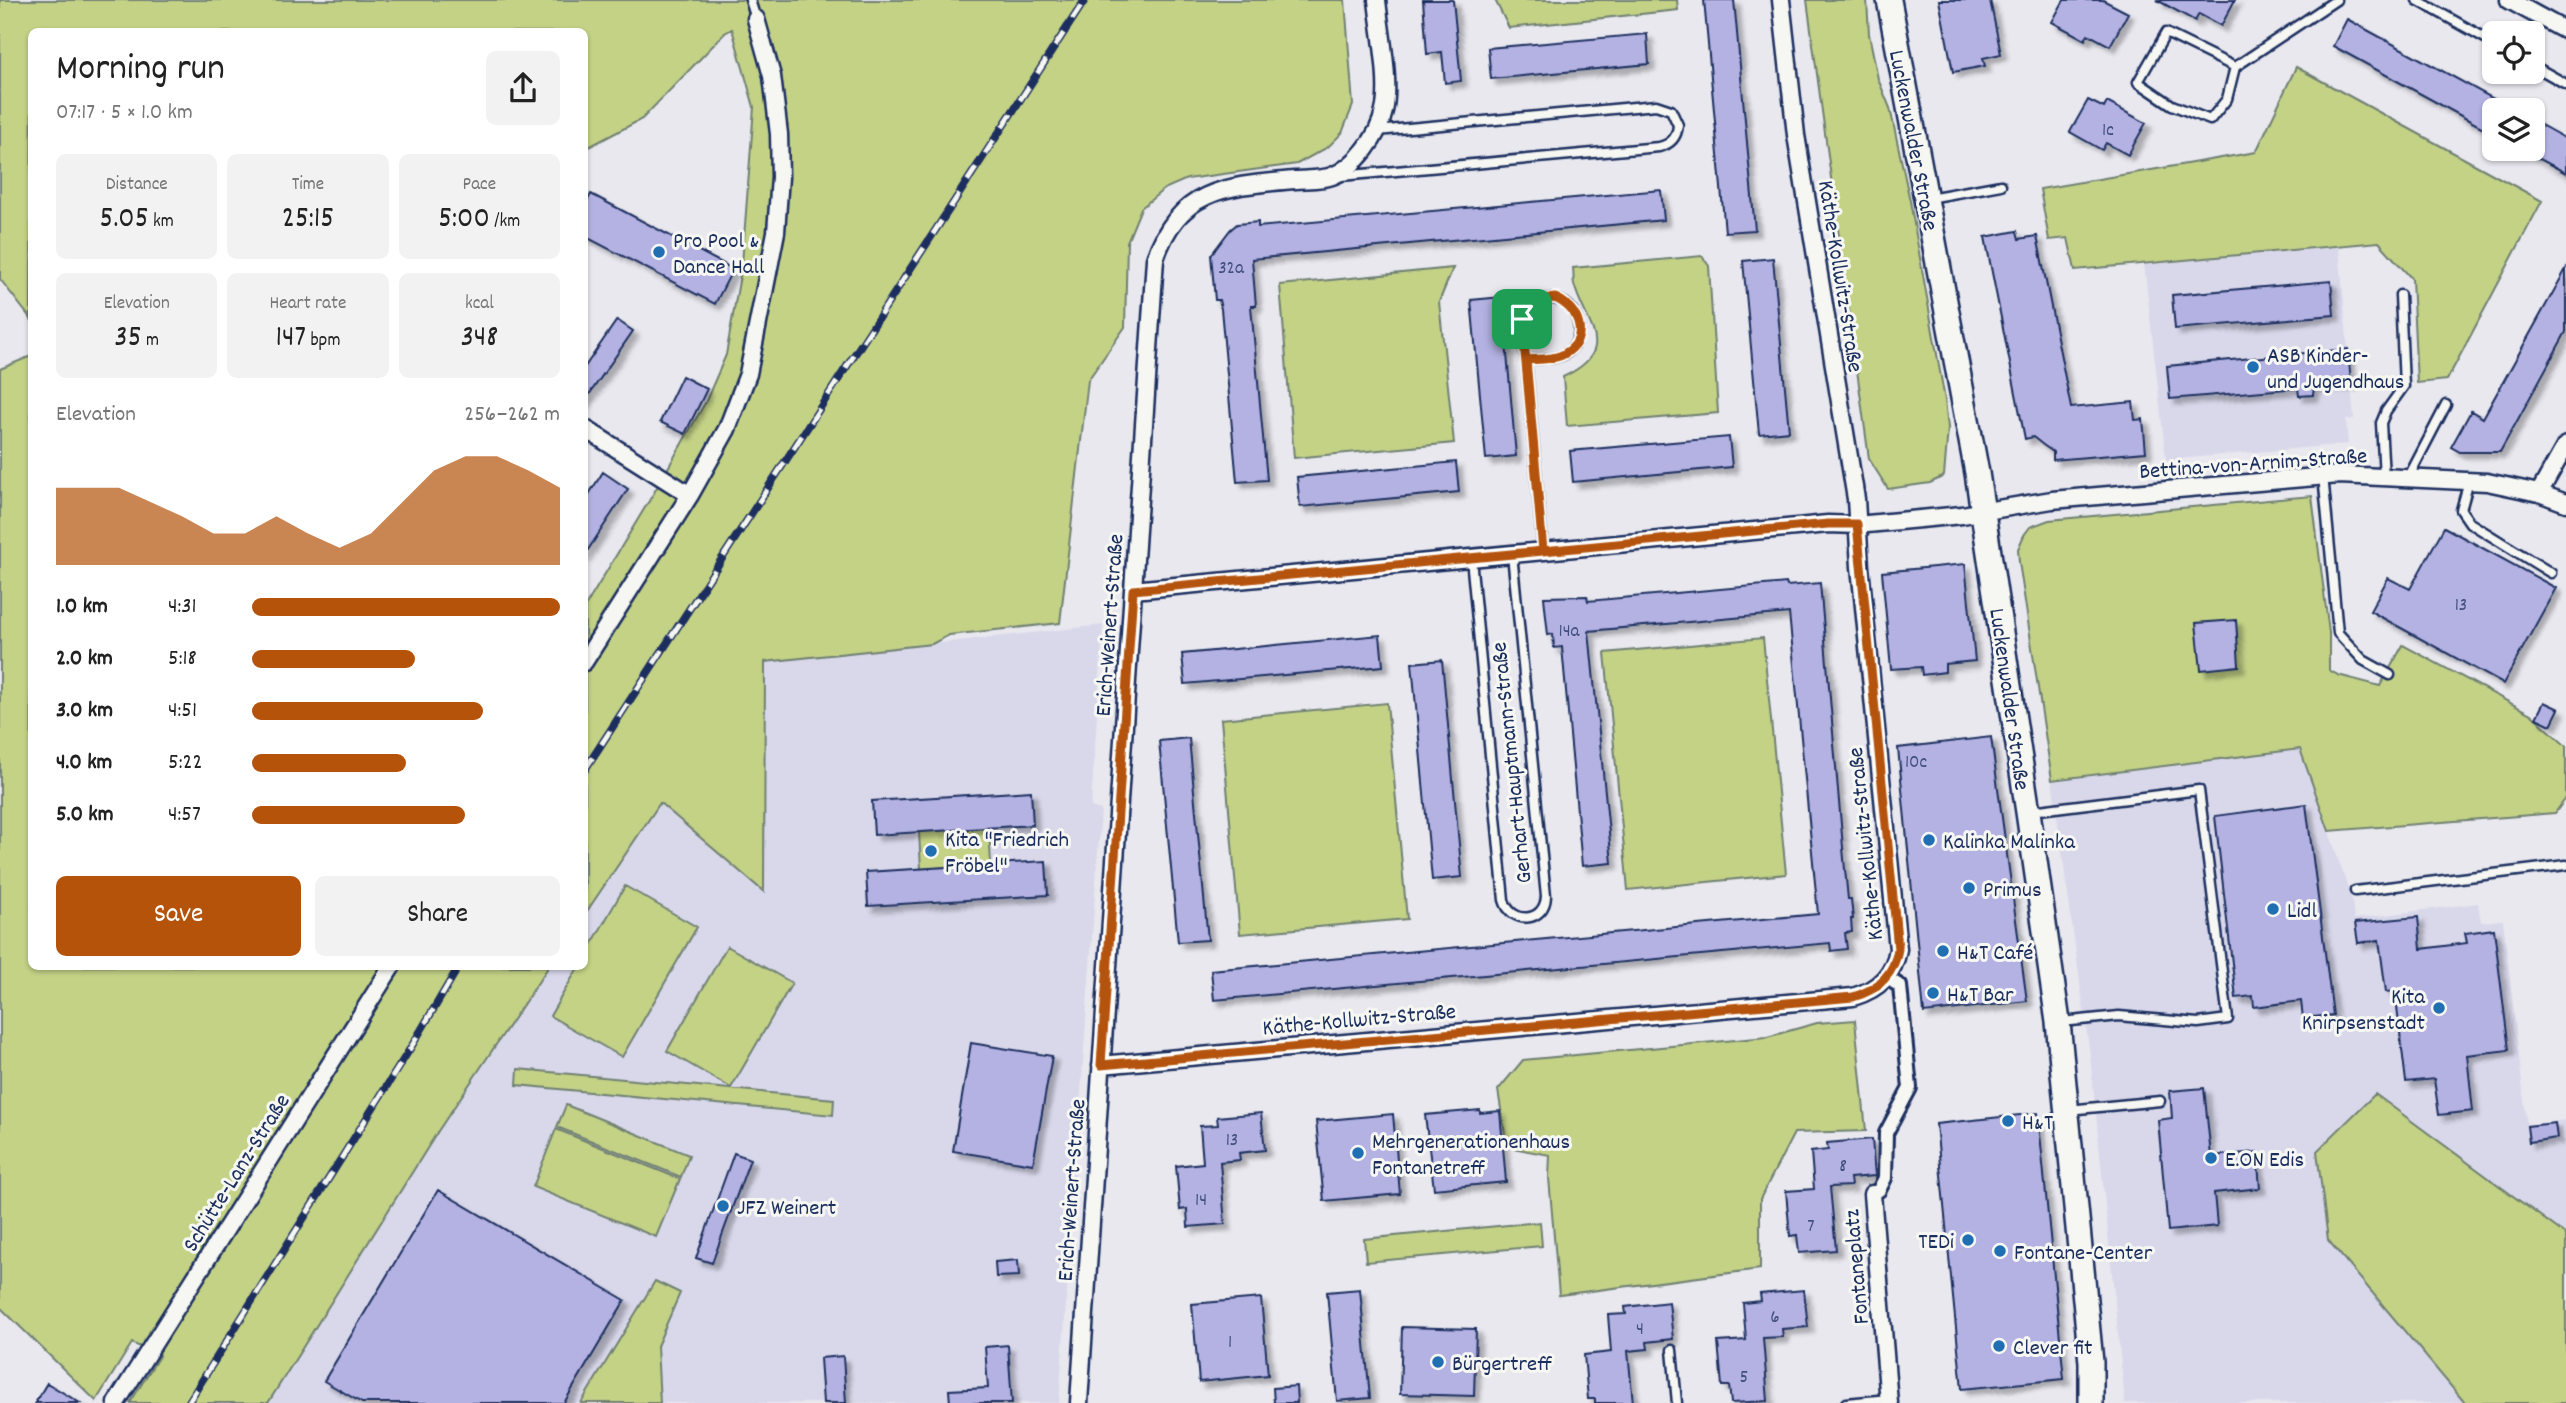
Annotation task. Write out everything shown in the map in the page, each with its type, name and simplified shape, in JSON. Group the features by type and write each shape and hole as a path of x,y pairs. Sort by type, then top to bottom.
{"main road":[{"name":"Luckenwalder Straße","path":"1889,0 1983,512 2059,1022 2091,1362 2091,1403"}],"street":[{"path":"1331,177 1360,154 1377,131 1384,113 1386,93 1377,0"},
{"name":"Käthe-Kollwitz-Straße","path":"1101,1065 1853,997 1872,990 1887,978 1898,949 1856,499 1796,135 1781,0"},
{"path":"2510,0 2566,31"},
{"path":"588,656 690,495 727,429 748,374 776,232 780,177 779,134 772,76 756,19"},
{"name":"Erich-Weinert-Straße","path":"1079,1403 1152,276 1160,243 1179,214 1192,203 1215,191 1240,185 1331,177"},
{"path":"588,431 690,495"},
{"path":"2539,494 2566,445"},
{"name":"Bettina-von-Arnim-Straße","path":"1983,512 2052,500 2323,475 2505,485 2566,503"},
{"path":"1133,590 1828,524 1857,524 1983,512"},
{"name":"Schütte-Lanz-Straße","path":"116,1403 389,970"},
{"name":"Fontaneplatz","path":"1887,978 1900,986 1910,1088 1886,1133 1885,1178 1879,1190 1872,1195 1889,1401"}],"lane":[{"path":"750,0 756,19"},
{"path":"2235,67 2166,33 2138,82 2172,105 2210,120 2227,99 2235,67 2336,0"},
{"path":"2417,0 2482,36"},
{"path":"2545,72 2566,84"},
{"path":"1331,177 1659,147 1674,139 1678,125 1671,110 1656,106 1377,131"},
{"path":"1926,199 2001,185"},
{"path":"2384,477 2381,423 2404,386 2400,295"},
{"path":"1526,360 1562,355 1571,349 1577,340 1578,319 1573,309 1565,302 1555,298 1545,299 1525,310 1522,319 1543,551"},
{"path":"2407,478 2446,405"},
{"path":"2323,475 2339,633 2363,660 2390,675"},
{"path":"2469,481 2461,510 2469,523 2551,573"},
{"name":"Gerhart-Hauptmann-Straße","path":"1471,558 1504,900 1514,916 1527,918 1539,913 1546,902 1546,896 1512,554"},
{"path":"2028,812 2199,790 2228,1019 2198,1023 2119,1016 2059,1022"},
{"path":"2355,891 2566,865"},
{"path":"2068,1110 2160,1101"},
{"path":"1672,1350 1677,1403"},
{"path":"1846,1403 1889,1401"}],"shaded area":[{"name":"ASB Kinder- und Jugendhaus","path":"2339,247 2354,419 2346,420 2348,444 2166,460 2144,264"},
{"path":"1103,625 1091,807 1101,810 1059,1403 660,1403 657,1346 680,1293 655,1281 581,1403 268,1403 438,1131 546,970 588,970 588,910 660,802 764,891 765,662"},
{"path":"2301,749 2352,900 2354,919 2478,903 2481,922 2503,920 2527,1125 2566,1120 2566,1235 2376,1094 2328,1240 2465,1403 2125,1403 2090,1055 2052,780"}],"green space":[{"path":"0,0 1345,0 1353,105 1342,133 1328,147 1297,164 1187,179 1164,189 1141,208 1127,242 1125,327 1088,380 1060,623 949,635 932,644 765,662 764,892 660,803 588,910 588,602 705,403 726,355 742,264 754,107 732,29 725,33 642,119 588,147 588,28 28,28 28,315 0,279"},
{"path":"1495,0 1677,0 1678,10 1509,28"},
{"path":"1807,0 1867,0 1869,34 1878,79 1890,108 1910,201 1945,400 1948,428 1944,476 1930,483 1888,489 1869,459"},
{"path":"2296,67 2542,201 2447,380 2417,383 2412,279 2379,242 2075,270 2068,238 2049,240 2040,189 2256,152"},
{"path":"1702,256 1709,266 1718,413 1567,426 1563,377 1581,367 1591,356 1595,346 1594,335 1574,284 1573,268"},
{"path":"1453,268 1439,302 1454,443 1294,458 1280,285"},
{"path":"28,357 28,970 546,970 438,1131 268,1403 130,1403 159,1356 132,1343 96,1401 0,1307 0,369"},
{"path":"2312,496 2329,633 2329,670 2380,686 2403,645 2531,714 2566,746 2566,798 2555,813 2329,831 2300,749 2052,780 2019,562 2018,549 2030,527 2049,520"},
{"path":"1763,638 1786,874 1628,890 1605,653"},
{"path":"1387,703 1407,919 1240,934 1221,719"},
{"path":"989,828 991,864 921,869 919,832"},
{"path":"625,886 697,927 622,1057 550,1016 577,970 588,970 588,951"},
{"path":"727,946 792,983 731,1088 667,1051"},
{"path":"1855,1020 1866,1131 1794,1133 1760,1199 1760,1269 1559,1295 1549,1178 1550,1155 1507,1147 1498,1090 1523,1060 1767,1037 1817,1023"},
{"path":"518,1069 834,1099 833,1115 517,1085"},
{"path":"2375,1094 2566,1235 2566,1403 2465,1403 2328,1240 2317,1151"},
{"path":"566,1105 689,1155 681,1177 557,1127"},
{"path":"556,1129 680,1179 656,1237 533,1187"},
{"path":"1540,1222 1542,1246 1366,1262 1364,1239"},
{"path":"655,1281 680,1293 657,1346 660,1403 581,1403"}],"building":[{"path":"1423,0 1453,0 1461,81 1445,83 1442,52 1427,54"},
{"path":"1704,0 1734,0 1755,230 1725,232"},
{"path":"1939,0 1990,0 2001,54 1983,58 1985,66 1953,72"},
{"path":"2064,0 2103,0 2128,13 2110,46 2088,34 2085,40 2052,22"},
{"path":"2157,0 2235,0 2221,26 2199,14 2195,21"},
{"path":"2347,19 2492,98 2482,98 2482,127 2333,46"},
{"path":"1647,34 1649,64 1491,79 1488,48"},
{"path":"2088,100 2104,108 2107,102 2146,123 2128,155 2106,143 2102,150 2070,132"},
{"path":"2545,127 2566,139 2566,173 2543,161"},
{"path":"1661,190 1664,220 1252,259 1256,306 1251,306 1267,480 1237,482 1221,309 1219,300 1215,300 1211,255 1237,224 1258,222 1258,227"},
{"name":"Pro Pool & Dance Hall","path":"591,194 733,269 715,304 588,238 588,200"},
{"path":"2017,231 2019,239 2037,236 2071,408 2133,402 2135,420 2143,419 2146,452 2053,460 2053,452 2033,437 2025,439 1985,237"},
{"path":"1773,258 1789,431 1759,434 1743,261"},
{"path":"2566,269 2566,332 2500,452 2460,452 2451,447 2471,411 2483,418"},
{"path":"2331,281 2334,315 2175,329 2172,295"},
{"path":"1502,297 1516,456 1486,459 1471,300"},
{"path":"617,320 633,331 588,396 588,362"},
{"path":"2348,349 2351,384 2314,387 2313,395 2299,396 2298,388 2170,399 2167,366"},
{"path":"682,376 707,389 685,434 660,422"},
{"path":"1729,437 1732,467 1573,482 1570,451"},
{"path":"1456,462 1459,492 1300,507 1297,477"},
{"path":"603,472 628,489 588,550 588,496"},
{"path":"2444,527 2556,588 2503,684 2370,611 2388,578 2410,589"},
{"path":"1965,564 1975,661 1945,664 1945,672 1922,675 1921,667 1891,669 1882,572"},
{"path":"1786,583 1787,586 1820,583 1844,859 1853,919 1852,932 1845,933 1847,949 1831,951 1830,943 1214,1000 1211,970 1818,914 1789,613 1589,631 1612,863 1582,866 1562,647 1554,648 1553,634 1548,635 1544,597 1587,596 1588,601"},
{"path":"2236,620 2239,666 2201,670 2196,623"},
{"path":"1380,635 1383,666 1185,684 1182,654"},
{"path":"1442,660 1462,877 1432,880 1412,663"},
{"path":"2544,702 2559,709 2551,725 2536,718"},
{"path":"1991,737 2027,1001 1924,1013 1898,748"},
{"path":"1189,738 1208,940 1178,942 1159,741"},
{"path":"1031,791 1033,825 874,835 872,801"},
{"name":"Lidl","path":"2306,804 2333,1015 2303,1018 2301,1001 2254,1007 2253,996 2236,998 2215,816"},
{"path":"1046,861 1048,895 868,906 866,872"},
{"path":"2418,917 2421,949 2467,943 2465,933 2494,929 2509,1050 2467,1055 2473,1111 2439,1115 2434,1079 2406,1082 2395,991 2386,992 2379,940 2358,943 2355,923"},
{"path":"971,1043 1052,1056 1033,1164 953,1151"},
{"name":"E.ON Edis","path":"2204,1088 2211,1156 2257,1152 2260,1188 2214,1193 2217,1226 2168,1231 2158,1120 2172,1118 2170,1091"},
{"path":"1480,1110 1480,1113 1500,1111 1506,1182 1434,1189 1425,1115"},
{"path":"1261,1113 1265,1150 1239,1153 1240,1160 1220,1162 1225,1224 1188,1227 1187,1209 1180,1210 1176,1166 1203,1163 1200,1126 1218,1125 1217,1117"},
{"name":"Fontane-Center","path":"2038,1113 2064,1379 1962,1389 1936,1124"},
{"name":"Mehrgenerationenhaus Fontanetreff","path":"1393,1114 1400,1194 1324,1201 1316,1121"},
{"path":"2555,1123 2557,1138 2529,1142 2527,1126"},
{"path":"1872,1139 1875,1176 1850,1178 1851,1186 1830,1187 1836,1250 1799,1253 1797,1235 1790,1236 1786,1191 1814,1189 1811,1152 1828,1150 1827,1143"},
{"path":"734,1153 750,1159 712,1263 696,1258"},
{"path":"438,1190 625,1300 564,1403 362,1403 324,1381"},
{"path":"1018,1260 1019,1276 996,1277 995,1262"},
{"path":"1360,1289 1370,1398 1337,1401 1327,1292"},
{"path":"1804,1290 1808,1327 1782,1329 1783,1337 1763,1338 1768,1401 1731,1403 1729,1386 1722,1386 1718,1342 1746,1340 1743,1303 1761,1301 1760,1294"},
{"path":"1261,1298 1268,1375 1199,1382 1192,1304"},
{"path":"1669,1302 1673,1339 1647,1342 1648,1349 1628,1351 1633,1403 1595,1403 1595,1399 1588,1399 1584,1355 1611,1352 1608,1315 1626,1314 1625,1307"},
{"name":"Bürgertreff","path":"1402,1327 1476,1329 1474,1396 1400,1394"},
{"path":"1008,1345 1012,1403 950,1403 949,1390 988,1388 985,1347"},
{"path":"843,1356 846,1403 823,1403 820,1358"},
{"path":"47,1383 80,1403 35,1403"},
{"path":"1296,1386 1297,1403 1274,1403 1273,1388"}],"railway":[{"path":"588,765 1085,0"},
{"path":"188,1403 457,970"}],"place":[{"name":"Pro Pool & Dance Hall","path":"659,252"},
{"name":"ASB Kinder- und Jugendhaus","path":"2253,367"},
{"name":"Kalinka Malinka","path":"1929,840"},
{"name":"Kita \"Friedrich Fröbel\"","path":"931,851"},
{"name":"Primus","path":"1969,888"},
{"name":"Lidl","path":"2273,909"},
{"name":"H&T Café","path":"1943,951"},
{"name":"H&T Bar","path":"1933,993"},
{"name":"Kita Knirpsenstadt","path":"2439,1008"},
{"name":"H&T","path":"2008,1121"},
{"name":"Mehrgenerationenhaus Fontanetreff","path":"1358,1153"},
{"name":"E.ON Edis","path":"2211,1158"},
{"name":"JFZ Weinert","path":"723,1206"},
{"name":"TEDi","path":"1968,1240"},
{"name":"Fontane-Center","path":"2000,1251"},
{"name":"Clever fit","path":"1999,1346"},
{"name":"Bürgertreff","path":"1438,1362"}],"route":[{"path":"1522,319 1525,310 1535,303 1555,298 1573,309 1579,329 1577,340 1571,349 1562,355 1526,360 1543,551 1828,524 1857,524 1898,949 1891,971 1887,978 1872,990 1853,997 1101,1065 1133,590 1543,551 1522,319"}]}
